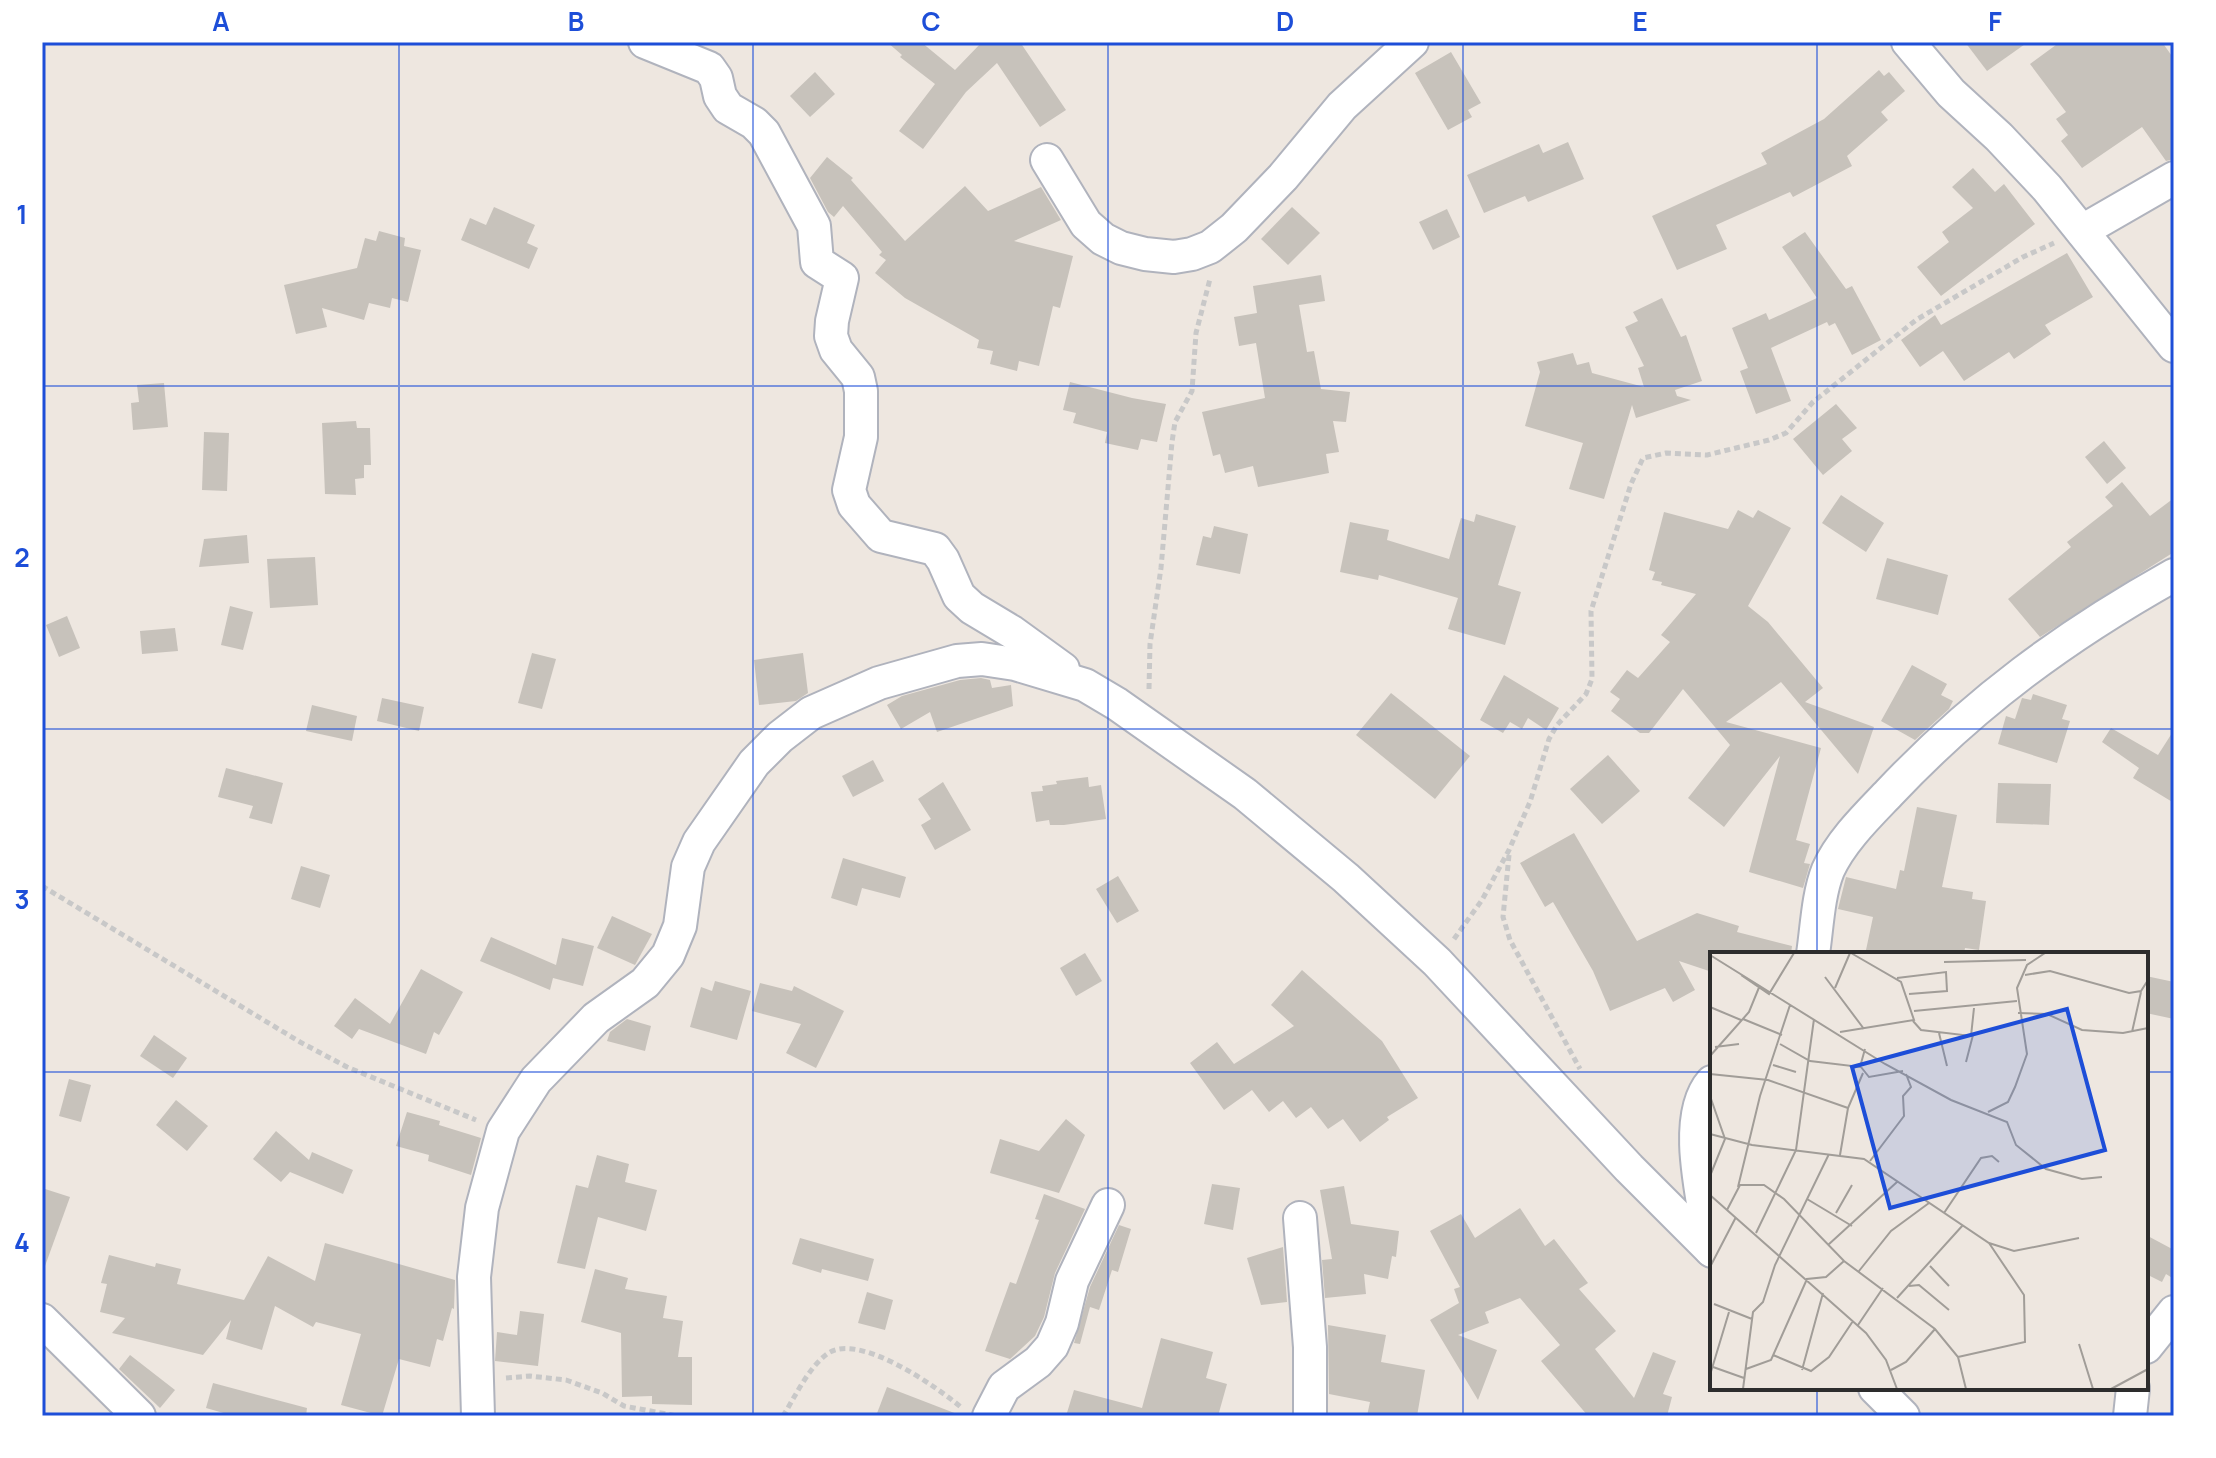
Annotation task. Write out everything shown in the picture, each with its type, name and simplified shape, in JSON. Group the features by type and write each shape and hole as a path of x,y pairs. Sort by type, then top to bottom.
{"street":[{"path":"645,42 709,68 728,108 754,123 764,133 814,226 817,262 842,278 831,336 836,350 858,377 861,391 861,437 849,490 854,505 881,536 935,549 965,602 1245,794 1346,878 1437,962 1710,1250"},
{"path":"1047,160 1086,224 1103,239 1121,248 1145,254 1174,257 1192,254 1210,247 1234,228 1283,177 1342,106 1412,42"},
{"path":"1908,42 1951,93 1999,137 2047,188 2174,346"},
{"path":"2082,231 2174,178"},
{"path":"1813,952 1828,870 1842,847 1914,767 1987,700 2034,663 2081,630 2174,575"},
{"path":"478,1416 474,1277 482,1208 503,1131 536,1080 596,1018 645,983 668,955 680,926 688,867 699,842 754,763 780,737 811,713 879,683 957,661 982,659 1015,664 1085,685"},
{"path":"1710,1084 1699,1106 1696,1134 1710,1243"},
{"path":"979,1415 1004,1387 1038,1362 1052,1346 1062,1323 1072,1281 1108,1205"},
{"path":"1300,1218 1310,1347 1310,1416"},
{"path":"2148,1344 2174,1312"},
{"path":"42,1320 139,1416"},
{"path":"1877,1390 1903,1416"},
{"path":"2130,1416 2133,1390"}],"path":[{"path":"1437,962 1482,900 1509,850 1530,802 1549,739 1557,725 1586,694 1592,679 1591,611 1631,484 1643,458 1666,453 1707,455 1786,433 1813,402 1916,320 2023,257 2082,231"},
{"path":"1151,727 1150,644 1161,568 1172,442 1175,422 1192,391 1196,333 1212,274"},
{"path":"1509,850 1503,917 1510,940 1583,1076"},
{"path":"42,886 300,1042 347,1067 503,1131"},
{"path":"783,1416 814,1369 827,1354 841,1349 859,1349 883,1359 979,1415"},
{"path":"476,1383 530,1376 566,1380 602,1393 624,1406 677,1416"}],"building":[{"path":"887,42 921,42 955,70 982,42 1020,42 1066,110 1040,127 997,63 966,92 923,149 899,131 935,84 900,57 902,55"},
{"path":"1965,42 2028,42 1987,71"},
{"path":"2060,42 2162,42 2174,59 2174,159 2166,161 2142,127 2082,168 2061,141 2068,135 2056,119 2066,112 2030,64"},
{"path":"1451,52 1481,103 1468,110 1472,117 1448,130 1415,73"},
{"path":"1879,70 1884,76 1889,72 1905,91 1881,112 1888,120 1847,156 1852,166 1793,197 1790,192 1716,225 1727,249 1677,270 1652,216 1767,164 1761,153 1824,119"},
{"path":"815,72 835,94 810,117 790,96"},
{"path":"1568,142 1584,179 1528,202 1525,196 1484,213 1467,175 1539,144 1543,153"},
{"path":"827,157 853,178 851,180 905,241 965,186 988,211 1041,187 1061,220 1014,241 1073,256 1060,308 1053,306 1039,366 1019,361 1017,371 990,364 993,351 977,348 979,340 905,298 875,273 886,260 879,255 882,252 843,206 834,217 828,212 810,178"},
{"path":"1973,168 1995,192 2004,184 2035,224 1941,296 1917,267 1949,242 1942,232 1973,208 1952,187"},
{"path":"494,207 535,225 527,243 538,248 529,269 461,240 470,218 486,225"},
{"path":"1292,207 1320,233 1288,265 1261,239"},
{"path":"1447,209 1460,237 1433,250 1419,222"},
{"path":"379,231 405,238 404,246 421,250 408,302 392,298 390,308 369,303 364,320 322,308 327,327 296,334 284,285 357,268 365,238 376,241"},
{"path":"1805,232 1846,289 1852,286 1881,340 1852,355 1835,323 1829,326 1827,322 1771,348 1791,401 1756,414 1740,371 1748,368 1732,328 1766,313 1769,320 1817,298 1782,247"},
{"path":"2067,253 2093,297 2045,325 2051,334 2014,359 2009,352 1964,381 1943,351 1920,367 1901,340 1935,315 1941,325"},
{"path":"1321,275 1325,301 1299,305 1307,352 1314,351 1321,389 1350,392 1346,422 1333,421 1339,452 1326,454 1329,473 1258,487 1253,466 1225,473 1220,454 1213,456 1202,412 1265,398 1256,343 1239,346 1234,317 1257,313 1253,286"},
{"path":"1662,298 1681,337 1686,335 1702,381 1675,390 1677,396 1691,400 1636,418 1632,405 1604,499 1569,489 1583,443 1525,426 1540,372 1537,362 1573,353 1577,365 1589,362 1592,373 1644,387 1638,368 1644,366 1625,327 1638,321 1633,312"},
{"path":"1070,382 1166,404 1157,442 1141,439 1138,450 1105,443 1107,432 1073,423 1076,413 1063,410"},
{"path":"164,383 168,427 133,430 131,403 139,402 137,385"},
{"path":"1836,404 1857,428 1842,439 1852,451 1823,475 1793,439"},
{"path":"356,421 357,428 370,428 371,465 364,465 364,478 355,479 356,495 325,494 322,423"},
{"path":"204,432 229,433 227,491 202,490"},
{"path":"2104,441 2126,468 2107,484 2085,457"},
{"path":"2122,482 2150,516 2174,498 2174,552 2040,637 2008,599 2071,547 2067,542 2113,506 2105,497"},
{"path":"1841,495 1884,523 1866,552 1822,523"},
{"path":"1738,510 1753,518 1758,510 1791,528 1748,606 1768,622 1823,688 1805,702 1874,727 1858,774 1781,682 1726,722 1821,748 1796,840 1810,844 1804,863 1810,864 1803,888 1749,872 1780,756 1724,827 1688,798 1730,745 1683,689 1649,733 1640,733 1611,711 1620,699 1610,692 1627,670 1638,678 1670,642 1661,635 1696,594 1652,580 1655,572 1649,570 1664,512 1728,529"},
{"path":"1476,514 1516,526 1498,585 1521,592 1505,645 1448,629 1458,598 1379,575 1378,580 1340,572 1350,522 1389,530 1387,540 1449,559 1461,518 1474,522"},
{"path":"1214,526 1248,534 1240,574 1196,565 1203,536 1211,538"},
{"path":"247,535 249,563 199,567 204,539"},
{"path":"315,557 318,605 270,608 267,559"},
{"path":"1887,558 1948,575 1938,615 1876,599"},
{"path":"230,606 253,612 243,650 221,645"},
{"path":"67,616 80,648 59,657 46,625"},
{"path":"175,628 178,651 142,654 140,631"},
{"path":"532,653 556,659 542,709 518,703"},
{"path":"803,653 808,693 796,701 759,705 754,660"},
{"path":"1912,665 1947,684 1941,695 1953,701 1949,709 1915,740 1881,721"},
{"path":"1504,675 1559,708 1546,730 1528,718 1522,729 1510,722 1503,733 1480,720"},
{"path":"960,680 990,680 992,688 1011,685 1013,706 937,732 930,712 901,729 887,705 902,696"},
{"path":"1391,693 1470,756 1435,799 1356,735"},
{"path":"2033,694 2067,705 2062,719 2070,721 2057,763 1998,744 2006,716 2015,719 2022,698 2031,700"},
{"path":"382,698 424,707 419,731 377,721"},
{"path":"312,705 357,716 352,741 306,731"},
{"path":"2111,728 2158,755 2174,730 2174,803 2133,778 2139,768 2102,742"},
{"path":"1608,755 1640,791 1602,824 1570,789"},
{"path":"873,760 884,781 853,797 842,776"},
{"path":"226,768 283,783 272,824 249,818 253,806 218,797"},
{"path":"1088,777 1089,787 1101,785 1106,819 1064,825 1050,825 1049,820 1036,822 1031,792 1043,791 1042,786 1057,784 1056,781"},
{"path":"943,782 971,830 935,850 921,825 931,819 918,799"},
{"path":"1998,783 2051,784 2049,825 1996,823"},
{"path":"1917,807 1957,815 1942,887 1973,892 1972,899 1986,901 1979,950 1866,950 1873,917 1838,909 1846,877 1896,889 1900,870 1904,871"},
{"path":"1574,833 1637,941 1697,913 1739,926 1737,932 1792,946 1791,952 1710,952 1710,971 1679,961 1695,990 1673,1002 1665,988 1610,1011 1593,971 1553,902 1545,907 1520,863"},
{"path":"843,858 906,877 900,898 862,888 857,906 831,898"},
{"path":"301,866 330,875 320,908 291,899"},
{"path":"1118,876 1139,911 1117,923 1096,889"},
{"path":"612,916 652,934 635,965 597,948"},
{"path":"491,937 556,965 562,938 594,946 583,986 553,978 550,990 480,961"},
{"path":"1085,953 1102,981 1076,996 1060,968"},
{"path":"421,969 463,992 439,1035 434,1032 426,1054 359,1029 352,1039 334,1026 355,998 390,1024"},
{"path":"1302,970 1382,1041 1418,1098 1387,1117 1389,1120 1360,1142 1343,1119 1328,1129 1311,1107 1296,1118 1283,1101 1269,1112 1252,1090 1224,1110 1190,1063 1217,1042 1234,1064 1294,1026 1271,1005"},
{"path":"2148,976 2174,982 2174,1019 2148,1013"},
{"path":"715,981 751,991 737,1040 690,1027 701,987 712,991"},
{"path":"760,983 792,991 794,986 844,1011 816,1068 786,1053 801,1024 752,1011"},
{"path":"627,1019 651,1026 645,1051 607,1041 610,1032"},
{"path":"154,1035 187,1058 173,1078 140,1056"},
{"path":"69,1079 91,1085 81,1122 59,1116"},
{"path":"176,1100 208,1126 187,1151 156,1125"},
{"path":"407,1112 440,1121 439,1125 481,1138 471,1175 428,1161 429,1155 396,1146"},
{"path":"1066,1119 1085,1135 1059,1193 990,1173 1000,1139 1039,1151"},
{"path":"276,1131 309,1160 312,1152 353,1170 343,1194 290,1172 281,1182 253,1159"},
{"path":"597,1155 629,1164 625,1182 657,1190 646,1231 598,1217 585,1269 557,1263 576,1185 588,1188"},
{"path":"1212,1184 1240,1188 1233,1230 1204,1224"},
{"path":"1344,1186 1351,1224 1399,1231 1396,1257 1392,1256 1388,1279 1364,1274 1366,1294 1325,1298 1322,1260 1332,1259 1320,1190"},
{"path":"42,1188 70,1197 45,1266 42,1266"},
{"path":"1044,1194 1085,1209 1055,1273 1044,1317 1035,1336 1010,1359 985,1351 1010,1282 1016,1284 1039,1220 1035,1219"},
{"path":"1520,1208 1545,1246 1554,1239 1588,1283 1579,1289 1616,1331 1595,1349 1634,1398 1653,1352 1676,1361 1663,1394 1672,1397 1667,1416 1588,1416 1541,1361 1560,1345 1520,1298 1485,1312 1489,1323 1458,1335 1497,1350 1478,1400 1430,1320 1459,1303 1454,1289 1460,1287 1430,1231 1461,1214 1475,1238"},
{"path":"1119,1225 1131,1229 1118,1272 1112,1270 1099,1310 1090,1307 1080,1344 1074,1343 1090,1287"},
{"path":"2148,1236 2174,1250 2174,1279 2166,1274 2162,1282 2148,1275"},
{"path":"800,1238 874,1259 868,1281 822,1269 821,1273 792,1264"},
{"path":"325,1243 455,1280 454,1309 443,1341 437,1339 430,1367 399,1359 382,1416 341,1405 361,1334 316,1322 313,1327 275,1306 262,1350 226,1339 231,1320 203,1355 112,1333 125,1318 100,1312 107,1284 101,1283 109,1255 155,1267 156,1263 181,1269 177,1284 244,1300 268,1256 315,1281"},
{"path":"1283,1247 1287,1302 1261,1305 1247,1258"},
{"path":"595,1269 628,1278 625,1289 667,1296 663,1318 683,1321 678,1357 692,1357 692,1405 652,1404 652,1396 622,1397 621,1333 581,1322"},
{"path":"867,1292 893,1300 885,1330 858,1323"},
{"path":"520,1311 544,1314 538,1366 495,1361 497,1332 517,1335"},
{"path":"1328,1325 1386,1335 1381,1362 1425,1370 1417,1416 1367,1416 1370,1402 1329,1394"},
{"path":"1161,1338 1213,1352 1206,1378 1227,1384 1218,1416 1066,1416 1074,1390 1142,1408"},
{"path":"130,1355 175,1390 160,1408 119,1369"},
{"path":"213,1383 307,1408 306,1416 234,1416 206,1408"},
{"path":"887,1387 957,1414 876,1416"}]}
